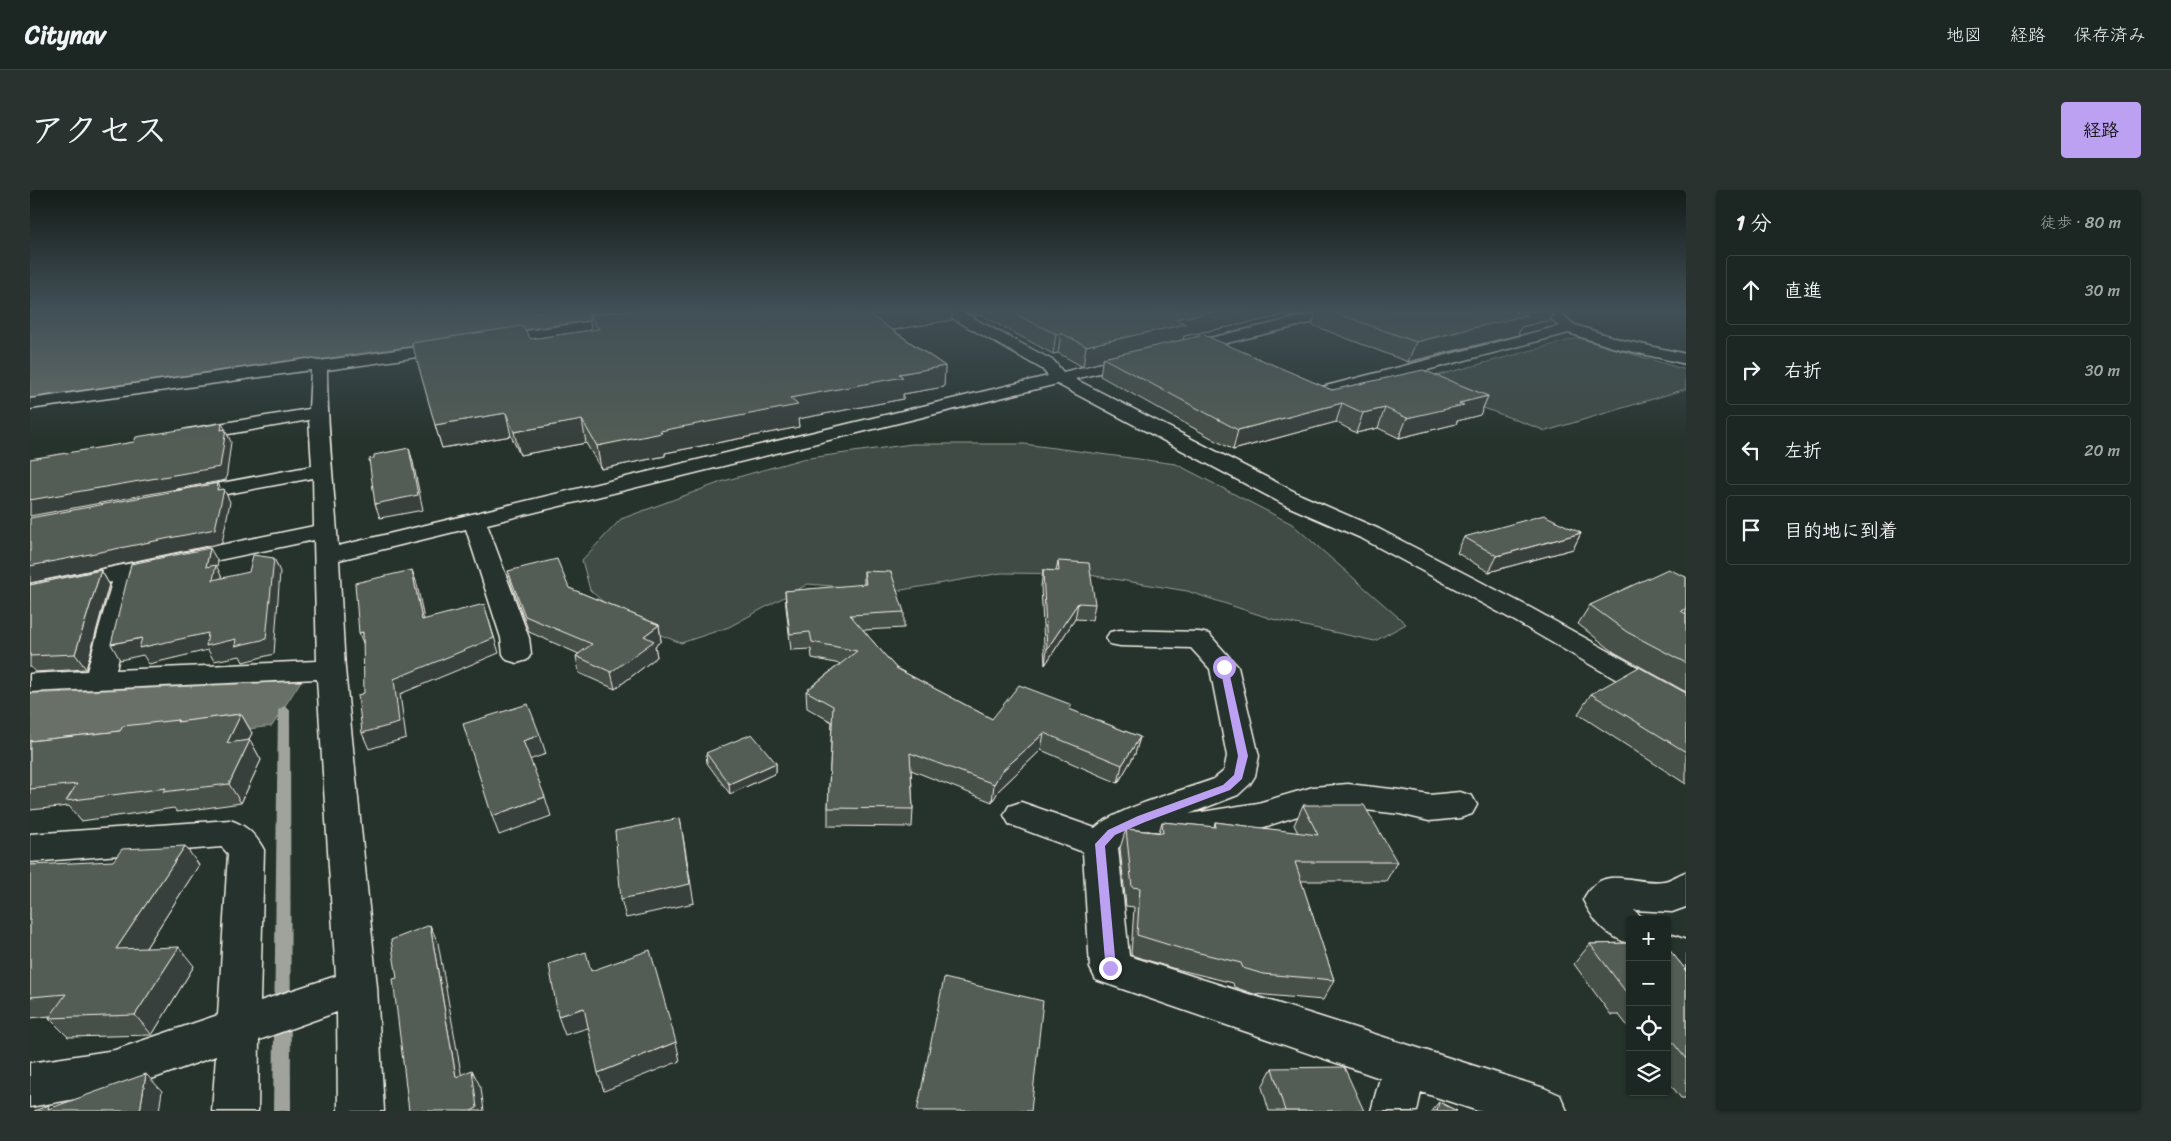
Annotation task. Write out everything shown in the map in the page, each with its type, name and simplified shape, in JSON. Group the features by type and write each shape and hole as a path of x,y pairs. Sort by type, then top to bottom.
{"street":[{"path":"30,404 307,364 319,366 402,354"},
{"path":"1028,354 1048,365 1059,378 1293,500 1371,534 1522,614 1686,707"},
{"path":"30,592 127,572 474,520 1157,354"},
{"path":"1221,354 1225,356"},
{"path":"1278,379 1312,395 1470,354"},
{"path":"1663,354 1686,359"},
{"path":"319,366 318,413 323,470 331,669 339,993 361,1111"},
{"path":"174,437 318,413"},
{"path":"167,499 323,470"},
{"path":"474,520 515,638 517,654"},
{"path":"99,680 127,572"},
{"path":"1100,844 1112,833 1142,819 1226,787 1239,776 1243,756 1224,667 1199,640 1120,638"},
{"path":"30,683 331,669"},
{"path":"1142,819 1158,827 1186,828 1258,816 1312,799 1348,796 1400,802 1429,808 1460,805"},
{"path":"1021,815 1100,844"},
{"path":"30,848 230,833 246,850 247,1025 235,1111"},
{"path":"1100,844 1110,968 1544,1111"},
{"path":"1626,925 1611,914 1602,900 1608,893 1672,897 1686,887"},
{"path":"1671,952 1686,959"},
{"path":"30,1085 115,1071 339,993"},
{"path":"1394,1111 1405,1066"}],"shaded area":[{"path":"30,354 358,354 30,402"},
{"path":"1518,354 1632,354 1686,370 1686,389 1546,431 1413,382"},
{"path":"912,444 1024,444 1176,464 1292,524 1406,624 1375,641 1272,619 1187,591 1083,574 1001,573 896,591 808,584 729,627 681,643 623,620 590,590 582,560 621,519 724,481 802,459"},
{"path":"301,681 272,726 30,757 30,694"}],"building":[{"path":"415,354 927,354 945,366 899,374 903,377 790,398 798,405 660,431 662,433 597,446 582,420 514,432 506,413 435,425"},
{"path":"1121,354 1248,354 1332,390 1423,370 1488,396 1459,403 1464,405 1407,418 1385,408 1363,413 1342,403 1238,430 1103,358"},
{"path":"222,423 221,430 226,429 220,467 30,500 30,459 134,442 136,437"},
{"path":"409,448 418,495 375,504 369,459 374,458 374,455"},
{"path":"218,483 217,490 224,489 215,529 30,566 30,518"},
{"path":"1544,515 1581,533 1497,556 1464,537"},
{"path":"210,548 206,567 216,565 213,580 249,572 253,555 274,558 266,639 235,646 236,639 206,646 208,633 139,648 142,638 111,644 131,564"},
{"path":"557,559 569,588 659,625 644,636 654,641 611,672 576,656 592,644 525,616 508,571"},
{"path":"1058,561 1089,563 1095,604 1078,603 1047,649 1043,570 1059,571"},
{"path":"1668,569 1686,577 1686,609 1681,611 1686,614 1686,663 1627,632 1590,605"},
{"path":"101,570 75,654 30,656 30,585"},
{"path":"412,570 422,620 484,604 494,638 394,679 399,723 362,733 358,695 364,693 363,632 359,633 355,583"},
{"path":"864,571 891,572 904,612 850,615 896,668 992,719 1019,685 1072,705 1069,709 1140,737 1122,765 1044,733 1001,772 994,784 910,753 913,809 828,808 833,706 806,691 857,651 812,642 810,632 790,634 785,591 866,584"},
{"path":"1639,667 1686,693 1686,752 1591,694"},
{"path":"528,704 540,735 523,741 545,797 492,816 463,724"},
{"path":"241,714 227,743 250,740 229,784 163,792 166,788 66,801 77,784 30,789 30,741 120,731 123,726"},
{"path":"752,734 776,763 729,784 706,753"},
{"path":"1303,805 1364,805 1397,862 1295,862 1334,980 1263,974 1243,968 1241,963 1179,948 1137,935 1140,888 1132,887 1126,829 1163,833 1162,822 1216,827 1215,822 1318,835"},
{"path":"680,818 690,884 621,899 615,831"},
{"path":"185,846 116,949 179,947 135,1015 49,1018 66,994 30,997 30,865 113,861 122,849"},
{"path":"430,925 456,1077 472,1070 477,1108 471,1111 409,1111 393,979 397,978 391,940"},
{"path":"1626,943 1626,992 1590,944"},
{"path":"650,950 676,1042 598,1073 584,1008 558,1016 549,964 586,952 591,971"},
{"path":"1671,952 1686,970 1686,1059 1671,1040"},
{"path":"944,978 1043,1001 1031,1111 917,1111"},
{"path":"1344,1067 1364,1111 1285,1111 1272,1068"},
{"path":"146,1074 140,1111 34,1111 49,1105 48,1109"},
{"path":"1439,1102 1457,1111 1437,1111"}],"waterway":[{"path":"282,1111 284,710"}],"route":[{"path":"1110,968 1100,844 1112,833 1142,819 1226,787 1239,776 1243,756 1224,667"}]}
